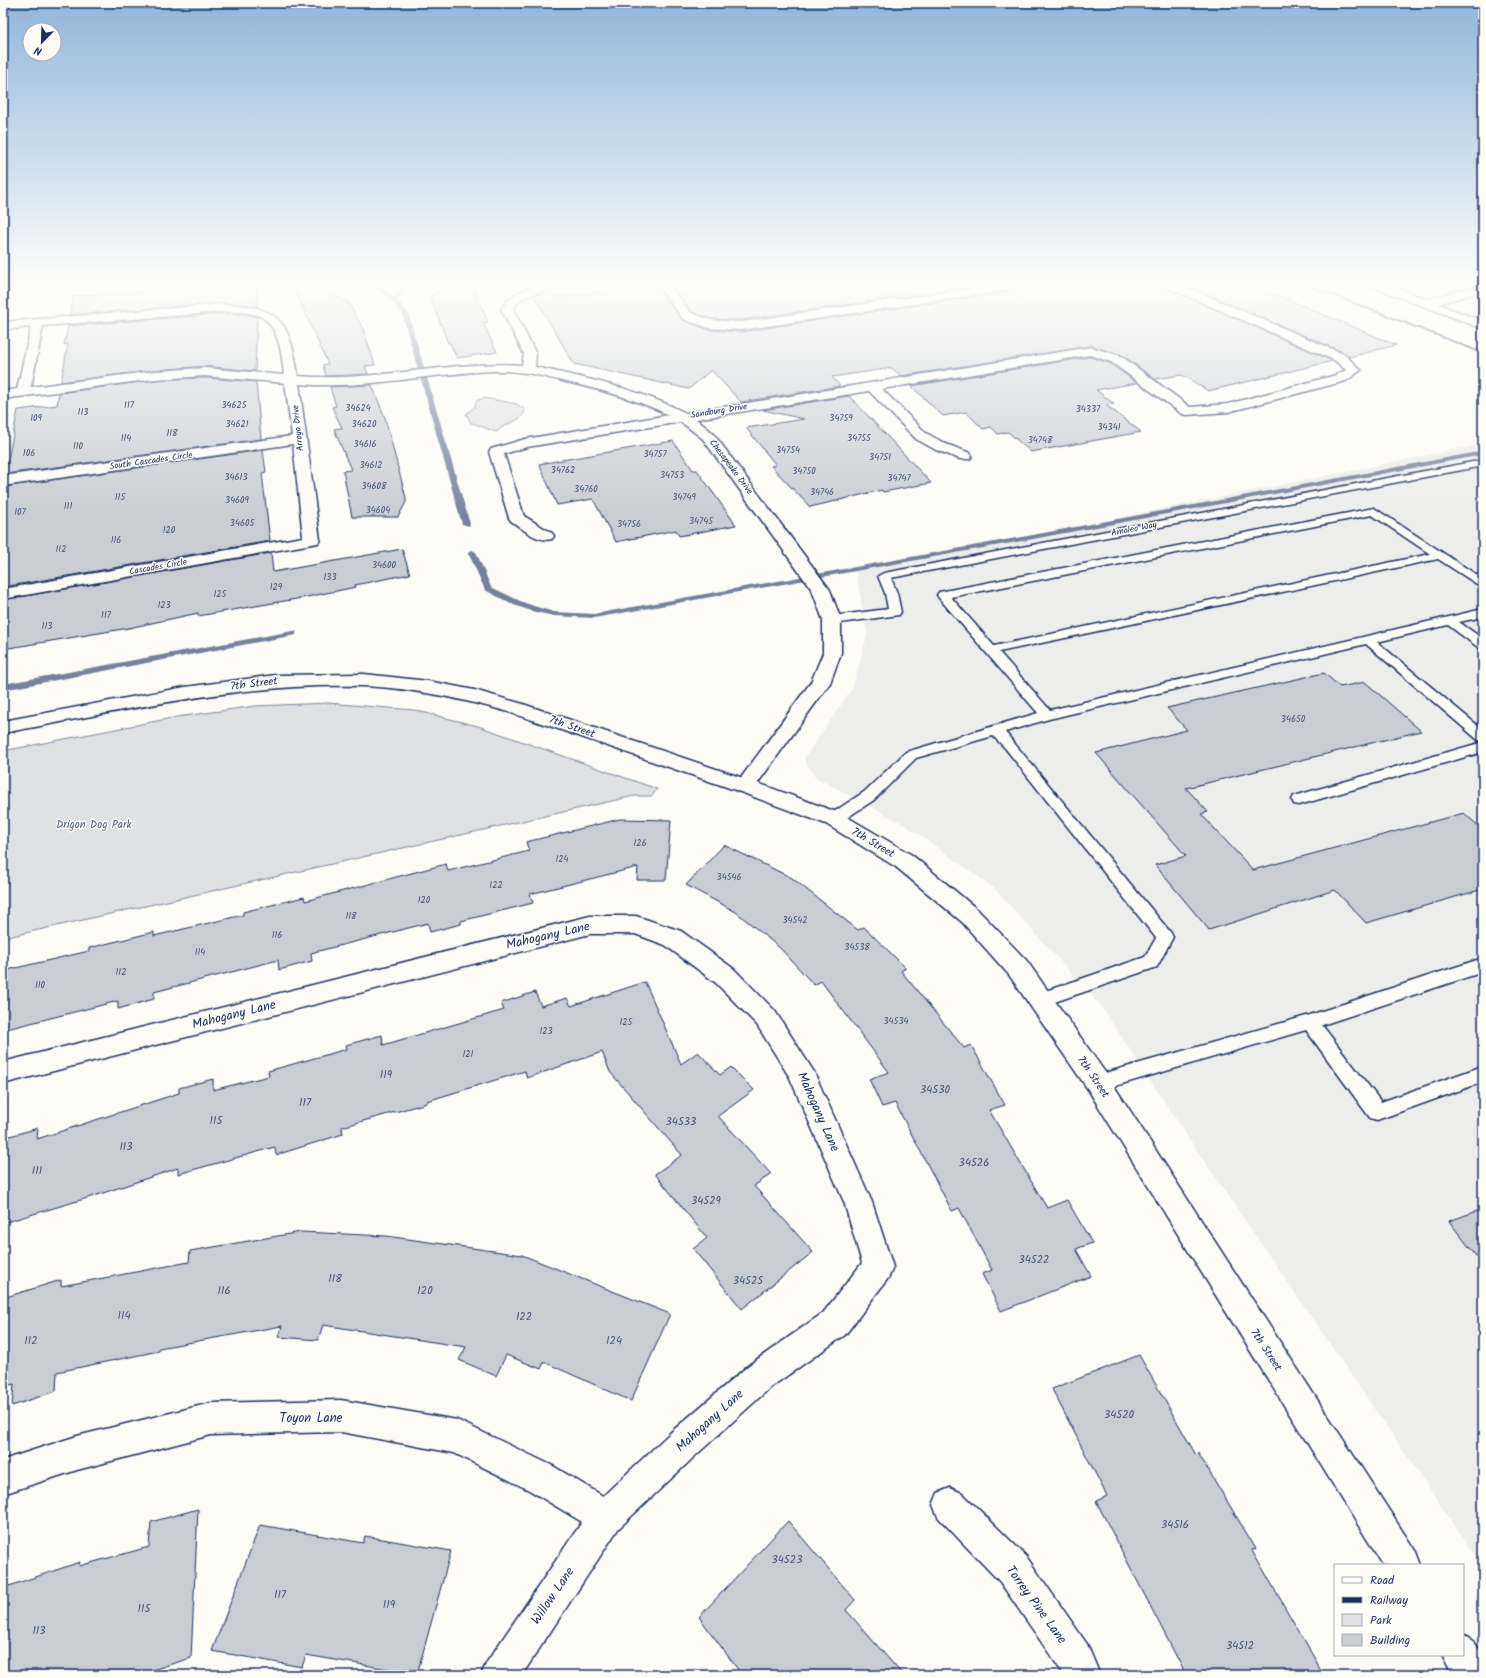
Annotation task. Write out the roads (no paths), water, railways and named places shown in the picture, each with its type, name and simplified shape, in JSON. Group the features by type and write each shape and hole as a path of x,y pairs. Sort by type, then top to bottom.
{"street":[{"path":"22,392 29,360"},
{"name":"Arroyo Drive","path":"289,360 312,540"},
{"path":"528,369 529,360"},
{"name":"Sandburg Drive","path":"546,536 517,518 496,452 525,443 1034,360"},
{"name":"Sandburg Drive","path":"1118,360 1188,411 1228,408 1341,378 1354,370 1343,360"},
{"name":"Chesapeake Drive","path":"3,395 155,375 205,372 267,376 318,382 495,367 528,369 614,389 651,401 684,417 708,436 800,561 821,590 832,620 832,653 820,683 745,786"},
{"path":"872,387 921,436 942,447 965,456"},
{"name":"South Cascades Circle","path":"3,481 299,439"},
{"name":"Cascades Circle","path":"3,594 312,540"},
{"name":"7th Street","path":"3,727 185,693 276,681 364,680 428,687 474,696 516,708 745,786 834,820 904,861 970,916 1018,968 1098,1083 1402,1564"},
{"name":"Mahogany Lane","path":"3,1073 590,925 636,924 673,938 725,976 766,1018 801,1072 858,1202 878,1267 834,1324 760,1376 682,1445 606,1517"},
{"name":"Toyon Lane","path":"3,1477 77,1453 211,1418 341,1416 456,1437 541,1478 606,1517"},
{"name":"Torrey Pine Lane","path":"950,1505 1013,1569 1074,1657 1081,1675"},
{"name":"Willow Lane","path":"500,1675 606,1517"},
{"path":"1462,1656 1473,1675"}],"lane":[{"name":"Amaleo Way","path":"832,620 895,612 891,593 884,576 1483,463"},
{"path":"1047,715 943,595 1374,511 1483,584"},
{"path":"991,650 1440,555"},
{"path":"834,820 869,796 911,755 1047,715 1483,613"},
{"path":"1450,621 1483,645"},
{"path":"1368,640 1483,737"},
{"path":"995,730 1010,745 1165,937 1151,962 1040,1000"},
{"path":"1299,800 1483,747"},
{"path":"1098,1083 1310,1022 1483,965"},
{"path":"1310,1022 1377,1112 1483,1074"}],"waterway":[{"path":"419,360 466,524"},
{"path":"472,552 488,588 517,603 534,609 554,614 594,616 1022,539 1483,453"},
{"path":"3,687 293,633"}],"park label":[{"name":"Drigon Dog Park","path":"94,825"}]}
